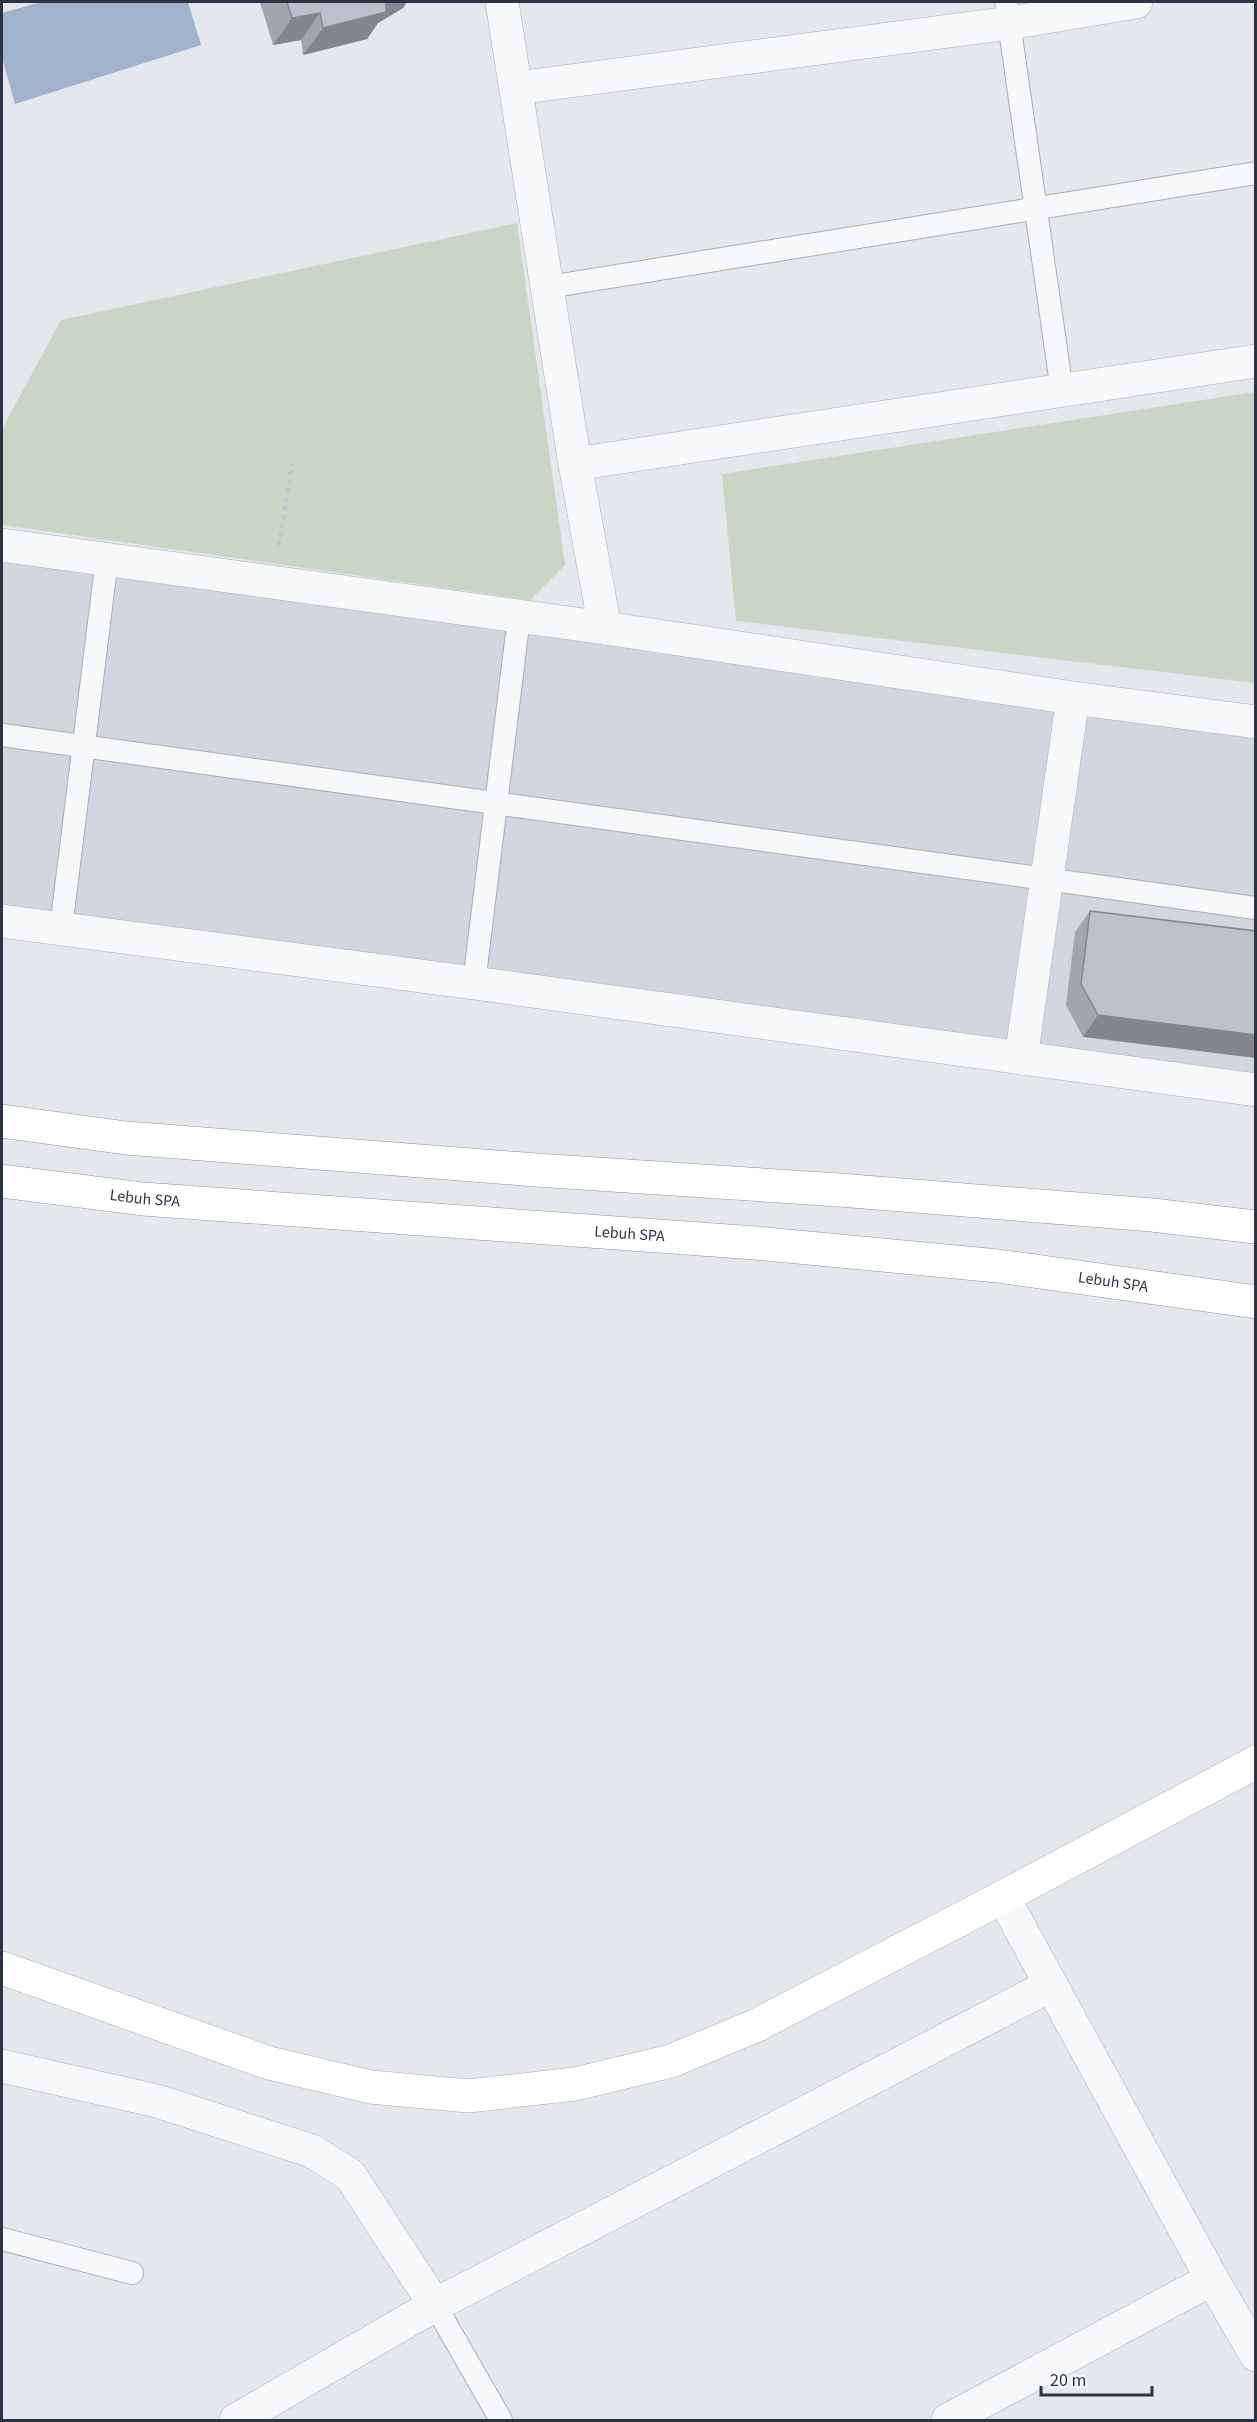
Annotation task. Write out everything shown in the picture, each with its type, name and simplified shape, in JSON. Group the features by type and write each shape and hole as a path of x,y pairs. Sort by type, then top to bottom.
{"main road":[{"path":"2,1121 126,1138 536,1170 839,1190 1152,1215 1256,1227"},
{"name":"Lebuh SPA","path":"2,1181 143,1199 756,1243 999,1266 1251,1302"},
{"path":"2,1968 269,2063 371,2087 468,2096 575,2084 671,2061 757,2025 1004,1897 1256,1762"}],"street":[{"path":"502,2 575,464 604,628"},
{"path":"517,88 1008,12 1136,2"},
{"path":"575,464 1256,361"},
{"path":"2,545 604,628 1073,698 1256,722"},
{"path":"1021,1058 1073,698"},
{"path":"2,921 1256,1090"},
{"path":"1004,1897 1212,2280 1256,2355"},
{"path":"236,2421 435,2305 1050,1984"},
{"path":"2,2066 157,2101 312,2151 350,2175 435,2305"},
{"path":"948,2421 1212,2280"}],"lane":[{"path":"1008,12 1062,392"},
{"path":"548,287 1256,173"},
{"path":"61,928 86,747 107,559"},
{"path":"474,983 519,618"},
{"path":"2,735 1256,908"},
{"path":"2,2239 132,2273"},
{"path":"435,2305 501,2421"}],"path":[{"path":"273,582 292,464"}],"shaded area":[{"path":"2,545 1255,722 1255,1090 2,921"}],"green space":[{"path":"517,223 565,565 530,600 2,525 2,429 61,320"},
{"path":"1255,392 1255,683 736,621 722,474"}],"water":[{"path":"41,2 188,2 201,45 15,104 2,58 2,13"}],"building":[{"path":"287,2 388,2 386,12 323,28 320,13 292,18"},
{"path":"1090,911 1256,931 1256,1035 1098,1015 1081,984"}]}
